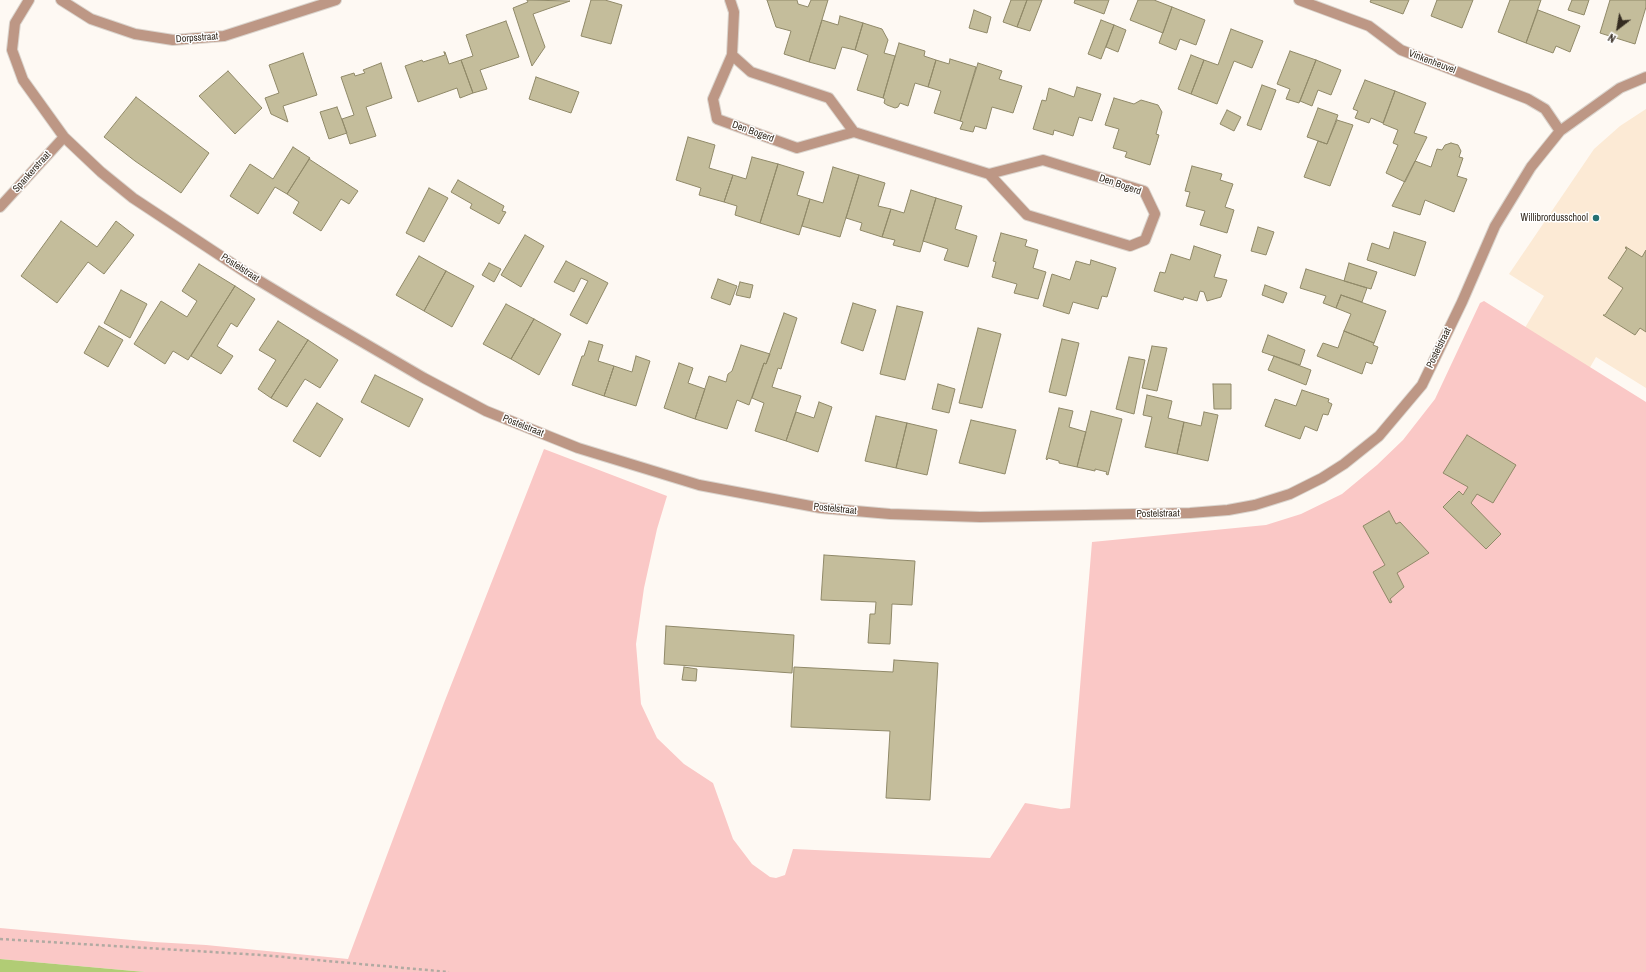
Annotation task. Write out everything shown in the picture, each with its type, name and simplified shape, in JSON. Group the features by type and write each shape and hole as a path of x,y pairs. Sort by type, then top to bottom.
{"street":[{"name":"Postelstraat","path":"29,0 15,23 12,50 23,80 64,137 101,172 133,198 248,274 424,378 486,411 578,448 699,485 821,508 890,514 980,517 1183,513 1228,510 1255,505 1290,494 1322,478 1344,464 1379,436 1422,385 1462,302 1495,226 1531,167 1560,130 1620,88 1646,77"},
{"name":"Dorpsstraat","path":"61,0 91,19 135,34 173,40 224,36 336,0"},
{"name":"Den Bogerd","path":"730,0 734,12 732,55 713,99 718,119 797,148 854,132 989,174 1027,215 1130,246 1145,240 1156,214 1144,191 1043,160 989,174"},
{"name":"Vinkenheuvel","path":"1299,0 1369,26 1401,50 1528,99 1545,109 1560,130"},
{"path":"732,55 751,72 829,98 854,132"},
{"name":"Spankerstraat","path":"0,208 64,137"}],"path":[{"path":"0,940 261,955 449,972"}],"shaded area":[{"name":"Willibrordusschool","path":"1646,109 1646,388 1596,357 1585,376 1520,336 1544,296 1509,274 1594,149 1620,126"},
{"path":"1484,301 1646,402 1646,972 145,972 0,959 0,928 154,942 206,945 348,959 444,703 544,449 667,496 657,529 644,588 636,644 641,704 657,738 684,764 713,783 733,839 752,864 770,877 776,878 785,875 793,849 990,858 1025,803 1061,809 1070,808 1092,542 1266,525 1301,514 1342,494 1377,465 1403,440 1435,399 1480,303"},
{"path":"0,959 145,972 0,972"}],"building":[{"path":"527,0 570,1 533,14 545,47 532,66 513,8 528,2"},
{"path":"591,0 605,0 622,5 611,44 581,36"},
{"path":"767,0 797,0 798,4 808,7 811,0 828,0 809,62 784,54 791,31 776,27"},
{"path":"1011,0 1027,0 1017,27 1003,22"},
{"path":"1027,0 1042,0 1030,31 1017,27"},
{"path":"1075,0 1109,0 1104,14 1074,3"},
{"path":"1138,0 1154,0 1172,7 1163,33 1130,20"},
{"path":"1371,0 1409,0 1403,14 1370,2"},
{"path":"1437,0 1473,0 1462,28 1431,16"},
{"path":"1510,0 1541,0 1526,43 1498,32"},
{"path":"1572,0 1589,0 1584,15 1568,10"},
{"path":"1610,0 1646,0 1646,7 1635,44 1600,33"},
{"path":"1172,7 1205,20 1196,45 1180,39 1176,50 1159,43"},
{"path":"974,10 991,17 987,33 969,28"},
{"path":"1538,10 1580,26 1570,52 1556,46 1553,53 1526,43"},
{"path":"840,16 863,23 855,50 842,47 835,69 809,62 822,20 838,25"},
{"path":"1101,20 1114,25 1101,59 1088,54"},
{"path":"506,21 519,57 480,70 487,89 473,93 461,60 473,56 466,35"},
{"path":"863,23 882,29 888,40 884,53 895,56 883,98 857,90 868,55 855,50"},
{"path":"1114,25 1126,30 1118,52 1106,47"},
{"path":"1231,29 1263,41 1252,68 1234,61 1217,104 1191,94 1204,60 1218,65"},
{"path":"899,43 925,51 924,56 936,60 928,87 915,83 908,106 900,103 898,107 895,108 884,103 885,99 883,98"},
{"path":"1290,51 1316,60 1299,103 1286,99 1290,89 1277,84"},
{"path":"444,52 449,64 461,60 473,93 460,98 457,88 418,102 405,66 422,60 423,62 445,55"},
{"path":"303,53 317,95 283,106 288,122 271,114 265,98 279,93 269,65"},
{"path":"1191,55 1204,60 1191,94 1178,89"},
{"path":"950,59 976,67 960,121 934,113 941,91 928,87 936,60 949,64"},
{"path":"1316,60 1341,70 1331,95 1318,90 1312,106 1300,101"},
{"path":"381,63 392,98 366,107 376,136 350,144 342,119 354,115 341,77 354,73 355,76 365,73 363,70"},
{"path":"978,63 1002,71 999,79 1022,86 1013,113 992,107 986,129 975,126 973,132 960,129 963,122 960,121"},
{"path":"228,71 262,108 235,134 199,96"},
{"path":"536,77 579,92 571,113 529,99"},
{"path":"1365,80 1395,91 1383,123 1371,118 1369,123 1355,118 1358,111 1353,109"},
{"path":"1262,85 1276,90 1261,130 1247,125"},
{"path":"1077,87 1101,94 1092,121 1079,117 1073,136 1054,130 1053,135 1033,129 1042,100 1046,101 1049,88 1074,97"},
{"path":"1395,91 1426,103 1414,133 1427,137 1405,182 1386,173 1398,145 1393,143 1398,130 1383,124"},
{"path":"136,97 209,153 181,193 104,137"},
{"path":"1114,98 1134,104 1141,100 1158,105 1162,112 1156,134 1159,135 1150,165 1125,157 1127,152 1113,148 1119,129 1105,125"},
{"path":"337,107 347,133 329,139 320,112"},
{"path":"1318,108 1338,115 1327,144 1307,137"},
{"path":"1227,110 1241,117 1234,131 1220,124"},
{"path":"1337,120 1353,125 1330,186 1304,177 1318,141 1327,144"},
{"path":"688,137 715,145 709,168 733,175 724,202 699,195 701,188 676,180"},
{"path":"1451,143 1458,145 1461,151 1459,157 1463,158 1457,176 1467,179 1454,212 1425,200 1420,215 1392,206 1415,161 1431,167 1437,149 1442,150 1445,145"},
{"path":"293,147 310,158 287,194 275,187 258,214 230,196 250,164 273,179"},
{"path":"752,157 778,164 760,223 735,215 737,206 724,202 733,175 746,179"},
{"path":"309,159 358,191 349,204 341,199 321,231 293,213 299,202 287,194"},
{"path":"778,164 804,172 797,195 810,199 799,235 760,223"},
{"path":"1192,166 1222,174 1220,180 1233,184 1225,207 1234,210 1227,233 1200,225 1205,211 1186,206 1190,192 1185,191"},
{"path":"833,167 859,175 840,237 802,226 810,199 823,203"},
{"path":"859,175 885,183 878,206 891,209 882,237 860,230 862,223 846,218"},
{"path":"458,180 504,206 502,211 506,212 499,224 470,208 472,204 451,192"},
{"path":"429,188 448,198 424,242 406,233"},
{"path":"911,190 936,198 920,252 893,245 895,240 882,237 891,209 904,213"},
{"path":"936,198 962,206 955,229 977,236 968,267 944,260 948,249 923,241"},
{"path":"61,221 97,247 116,221 134,235 104,274 88,262 57,303 21,276"},
{"path":"1258,227 1274,232 1266,255 1251,251"},
{"path":"1394,232 1426,242 1415,276 1367,260 1372,243 1389,249"},
{"path":"1001,233 1027,240 1025,246 1038,250 1033,268 1046,272 1038,299 1014,293 1017,284 992,277 996,262 993,261"},
{"path":"525,235 544,246 521,287 501,275"},
{"path":"1194,246 1221,255 1214,277 1227,280 1221,297 1207,301 1204,292 1200,291 1197,301 1184,297 1183,300 1154,291 1160,272 1165,273 1171,254 1190,260"},
{"path":"1626,247 1642,257 1646,250 1646,332 1640,328 1635,335 1603,315 1605,315 1623,288 1608,278 1627,249 1625,248"},
{"path":"419,256 446,271 424,311 396,295"},
{"path":"1091,260 1116,268 1107,297 1102,296 1098,309 1073,302 1069,314 1043,306 1052,274 1070,280 1076,261 1090,265"},
{"path":"566,261 608,283 587,324 570,315 588,281 581,278 574,292 554,282"},
{"path":"489,263 501,269 494,282 482,275"},
{"path":"1349,263 1377,272 1371,289 1344,281"},
{"path":"199,264 235,286 188,360 173,351 165,364 134,344 161,301 187,317 197,301 182,291"},
{"path":"1306,269 1367,288 1362,302 1341,295 1336,308 1323,303 1326,296 1300,288"},
{"path":"446,271 474,286 452,327 424,311"},
{"path":"718,279 737,286 730,305 711,298"},
{"path":"740,282 753,285 750,298 736,295"},
{"path":"1265,285 1287,293 1283,303 1262,295"},
{"path":"235,286 255,299 237,327 231,323 217,346 233,356 221,374 191,356"},
{"path":"121,290 147,304 130,338 104,323"},
{"path":"1341,295 1386,311 1374,343 1344,331 1351,314 1336,308"},
{"path":"853,303 876,310 863,351 841,343"},
{"path":"506,304 534,319 511,359 483,344"},
{"path":"897,306 923,312 905,380 880,374"},
{"path":"784,313 797,318 781,369 778,368 772,387 801,396 786,441 755,431 764,403 752,398"},
{"path":"534,319 561,334 539,375 511,359"},
{"path":"278,321 308,340 271,398 258,389 276,360 259,350"},
{"path":"99,326 123,340 108,367 84,353"},
{"path":"978,328 1001,334 982,408 959,403"},
{"path":"1344,331 1374,343 1373,345 1378,347 1372,364 1366,362 1362,374 1317,356 1323,343 1338,348"},
{"path":"1268,335 1305,350 1300,365 1262,352"},
{"path":"1062,339 1079,343 1066,396 1049,392"},
{"path":"308,340 338,360 320,388 305,379 287,407 271,398"},
{"path":"589,341 603,345 598,361 614,366 604,396 572,385"},
{"path":"741,345 770,354 766,364 764,363 749,405 737,400 727,429 695,419 709,376 726,382 728,374 732,371"},
{"path":"1152,346 1167,348 1157,391 1142,388"},
{"path":"636,356 650,361 636,406 604,396 614,366 632,372"},
{"path":"1274,356 1311,370 1306,385 1268,370"},
{"path":"1129,357 1145,360 1134,414 1116,409"},
{"path":"679,363 693,368 688,383 705,389 695,419 664,408"},
{"path":"375,375 423,399 409,427 361,402"},
{"path":"938,384 955,389 949,413 932,409"},
{"path":"1213,384 1231,384 1231,409 1214,409"},
{"path":"1302,390 1329,399 1328,402 1332,404 1328,415 1323,414 1317,431 1305,426 1300,439 1265,426 1275,399 1296,406"},
{"path":"1147,395 1172,401 1168,418 1184,422 1177,454 1145,447 1152,417 1143,415"},
{"path":"819,402 832,407 818,452 786,441 796,412 814,418"},
{"path":"317,403 343,419 320,457 293,441"},
{"path":"1059,408 1073,411 1069,427 1086,432 1077,467 1059,463 1059,461 1048,458 1047,460 1046,459"},
{"path":"1091,411 1122,419 1108,475 1106,474 1107,472 1077,467"},
{"path":"1204,412 1218,415 1208,461 1177,454 1184,422 1201,426"},
{"path":"876,416 907,423 896,468 865,461"},
{"path":"971,420 1016,430 1005,474 959,463"},
{"path":"907,423 937,430 927,475 896,468"},
{"path":"1467,435 1516,465 1493,503 1477,494 1471,503 1501,534 1486,549 1443,507 1459,491 1463,495 1468,487 1443,473"},
{"path":"1389,511 1396,524 1400,522 1429,553 1397,573 1404,587 1390,599 1392,602 1390,603 1373,572 1385,565 1363,526"},
{"path":"824,555 915,561 912,605 892,604 890,644 868,643 870,614 875,614 876,602 821,600"},
{"path":"666,626 794,635 792,673 664,664"},
{"path":"894,660 938,663 930,800 886,798 890,731 791,727 794,667 893,672"},
{"path":"684,667 697,669 696,681 682,680"}],"place":[{"name":"Willibrordusschool","path":"1596,218"}]}
